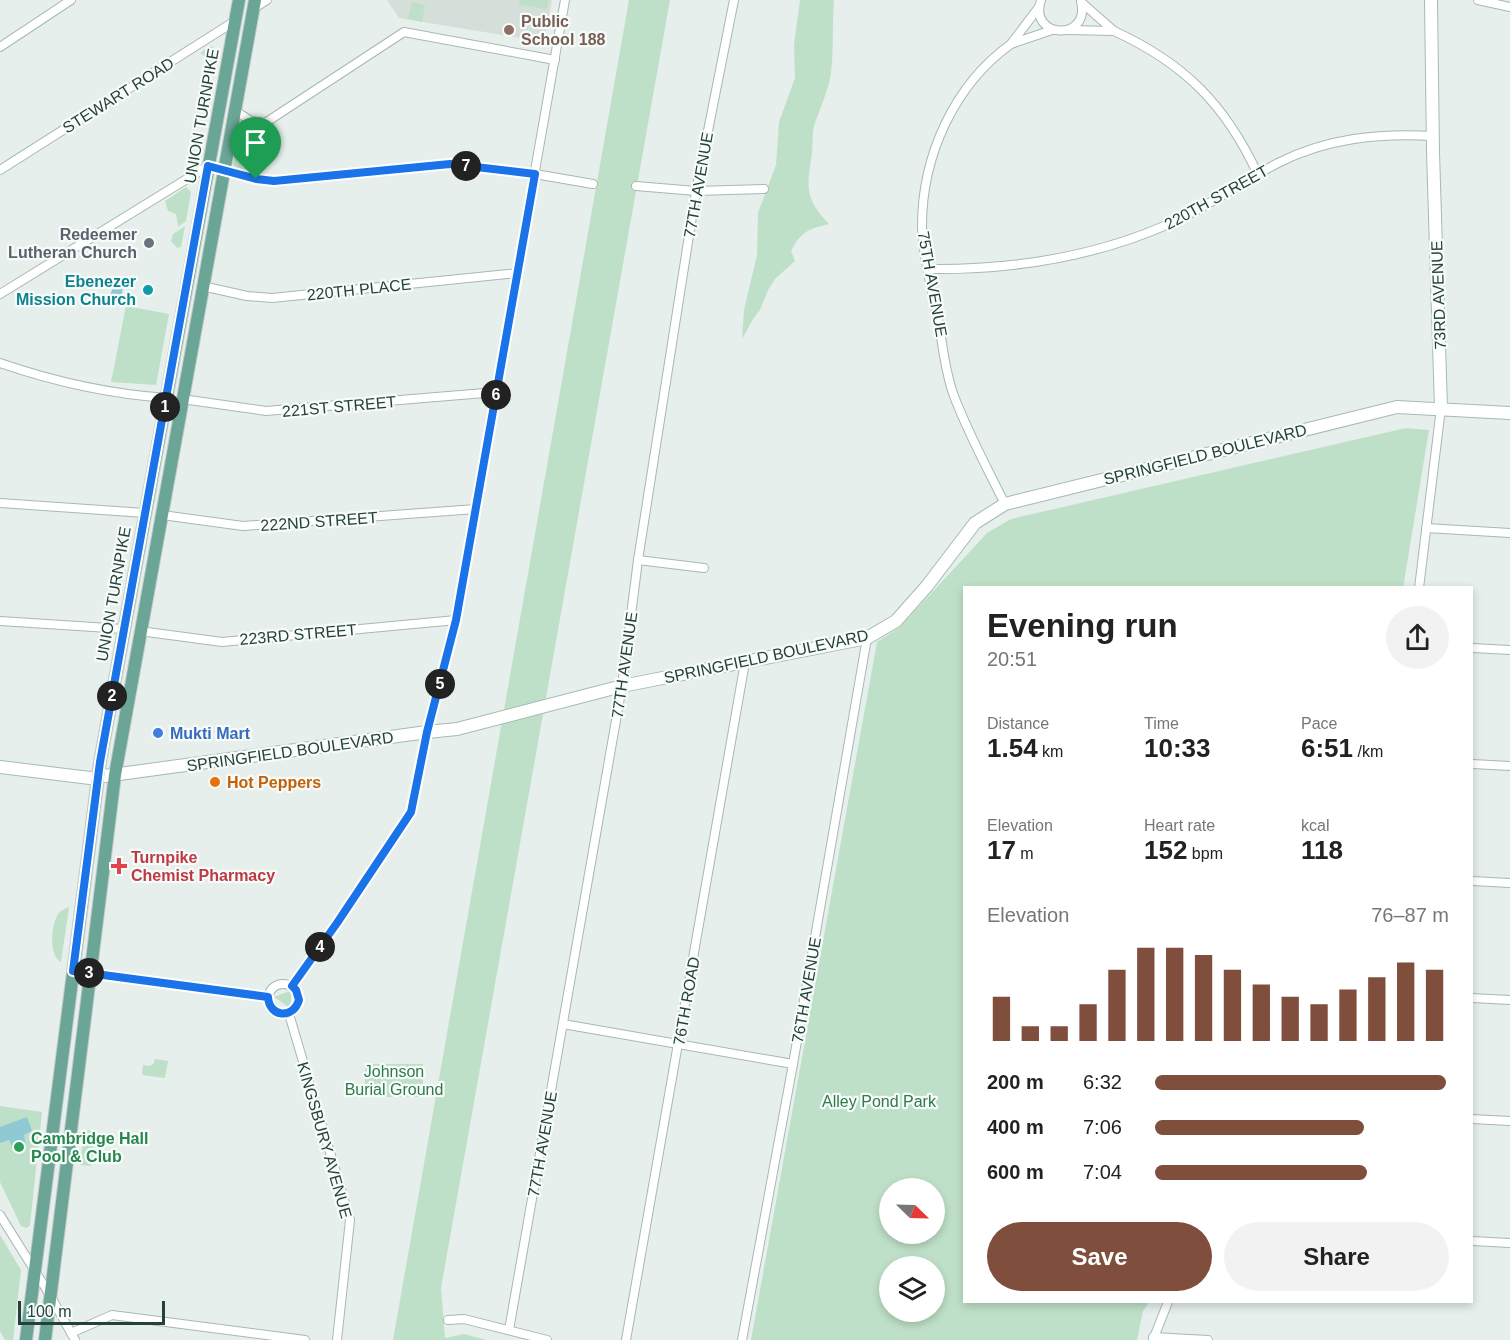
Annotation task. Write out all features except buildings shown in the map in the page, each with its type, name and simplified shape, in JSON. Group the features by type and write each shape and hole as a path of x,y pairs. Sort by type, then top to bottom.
{"main road":[{"name":"UNION TURNPIKE","path":"26,1340 98,777 239,0"},
{"name":"73RD AVENUE","path":"1431,0 1441,408"},
{"name":"UNION TURNPIKE","path":"45,1340 115,775 254,5"},
{"name":"SPRINGFIELD BOULEVARD","path":"0,767 72,777 98,777 457,729 622,686 867,638 896,621 927,586 975,523 1005,504 1397,407 1510,413"}],"street":[{"path":"1,44 71,0"},
{"path":"254,5 267,0"},
{"path":"292,986 411,812 427,732 456,620 565,0"},
{"name":"77TH AVENUE","path":"509,1330 622,686 638,560 696,191 734,0"},
{"path":"1478,0 1510,7"},
{"path":"1068,30 1080,18 1081,1"},
{"path":"1081,1 1114,31 1138,42 1171,62 1205,92 1237,134 1258,175"},
{"path":"1040,3 1043,23 1052,30"},
{"name":"75TH AVENUE","path":"1005,504 953,395 928,269 922,226 924,193 933,153 943,128 966,89 981,70 1011,44 1040,3"},
{"name":"STEWART ROAD","path":"0,170 235,21"},
{"name":"75TH AVENUE","path":"1011,44 1052,30 1114,31"},
{"path":"256,179 256,148 265,123 404,32 555,60"},
{"path":"234,110 251,121 265,123"},
{"name":"220TH STREET","path":"928,269 974,269 1026,265 1102,248 1172,223 1210,204 1280,162 1332,142 1378,135 1433,136"},
{"path":"0,294 208,166 256,179 274,181 450,164 535,174 593,184"},
{"path":"636,186 696,191 764,189"},
{"name":"220TH PLACE","path":"202,286 247,296 272,298 518,273"},
{"path":"0,363 38,376 91,389 167,398"},
{"name":"221ST STREET","path":"182,399 266,411 496,392"},
{"name":"73RD AVENUE","path":"1419,586 1441,408"},
{"path":"0,503 145,513"},
{"name":"222ND STREET","path":"162,515 243,526 476,509"},
{"path":"1426,528 1510,533"},
{"path":"638,560 704,568"},
{"name":"223RD STREET","path":"140,631 222,642 456,620"},
{"path":"0,621 124,629"},
{"name":"76TH AVENUE","path":"742,1340 793,1064 867,638"},
{"path":"1473,648 1510,650"},
{"name":"76TH ROAD","path":"626,1340 745,662"},
{"path":"1473,764 1510,766"},
{"path":"1473,881 1510,883"},
{"path":"73,971 268,997"},
{"path":"280,984 292,986 299,1000 289,1014 279,1014 270,1007 268,997 275,986 280,984"},
{"path":"1473,998 1510,1000"},
{"name":"KINGSBURY AVENUE","path":"289,1014 350,1220 337,1340"},
{"path":"563,1024 793,1064"},
{"path":"1473,1119 1510,1121"},
{"path":"0,1215 73,1336 112,1315 305,1340"},
{"path":"1473,1240 1510,1243"},
{"path":"1168,1303 1153,1338 1208,1340"},
{"path":"448,1320 465,1319 547,1340"}],"shaded area":[{"name":"Public School 188","path":"387,0 552,0 544,42 399,18"}],"green space":[{"path":"520,0 549,0 547,9 519,5"},
{"path":"629,0 670,0 441,1288 445,1338 464,1334 487,1340 393,1340"},
{"path":"800,0 834,0 831,73 814,126 809,175 811,199 829,224 811,229 798,239 791,251 795,261 775,279 742,339 744,310 757,255 758,213 776,165 779,122 795,78 794,45"},
{"path":"412,2 425,5 422,22 408,19"},
{"path":"211,46 218,51 216,64 200,53"},
{"path":"241,121 255,129 249,163 245,169 235,168 233,165"},
{"path":"186,187 191,192 186,221 178,227 176,214 168,211 165,201"},
{"path":"185,226 181,247 177,248 171,241 173,234"},
{"path":"126,306 169,314 156,385 111,382"},
{"name":"Alley Pond Park","path":"1406,428 1429,430 1403,586 963,586 963,1303 1148,1303 1143,1311 1137,1340 751,1340 877,642 900,627 987,533 1011,519"},
{"path":"69,907 61,962 54,954 53,927 59,913"},
{"path":"292,990 290,1008 274,997"},
{"path":"155,1059 168,1061 165,1078 142,1075 143,1065 150,1066"},
{"name":"Johnson Burial Ground","path":"365,1064 423,1064 423,1097 365,1097"},
{"name":"Cambridge Hall Pool & Club","path":"0,1106 42,1112 30,1225 27,1228 21,1226 0,1182"},
{"path":"84,1130 96,1131 91,1166 80,1165"},
{"path":"0,1235 21,1270 13,1340 5,1340 0,1331"}],"water":[{"path":"116,278 123,282 120,301 111,300 109,297 113,288 113,280"},
{"path":"27,1117 32,1131 24,1135 26,1148 15,1152 9,1140 0,1143 0,1127"}],"place":[{"name":"Public School 188","path":"509,30"},
{"name":"Redeemer Lutheran Church","path":"149,243"},
{"name":"Ebenezer Mission Church","path":"148,290"},
{"name":"Mukti Mart","path":"158,733"},
{"name":"Hot Peppers","path":"215,782"},
{"name":"Turnpike Chemist Pharmacy","path":"119,866"},
{"name":"Cambridge Hall Pool & Club","path":"19,1147"}],"route":[{"path":"450,164 535,174 456,620 427,732 411,812 292,986 299,1000 297,1006 289,1014 279,1014 274,1011 270,1007 268,997 73,971 100,762 208,166 256,179 274,181 450,164"}]}
